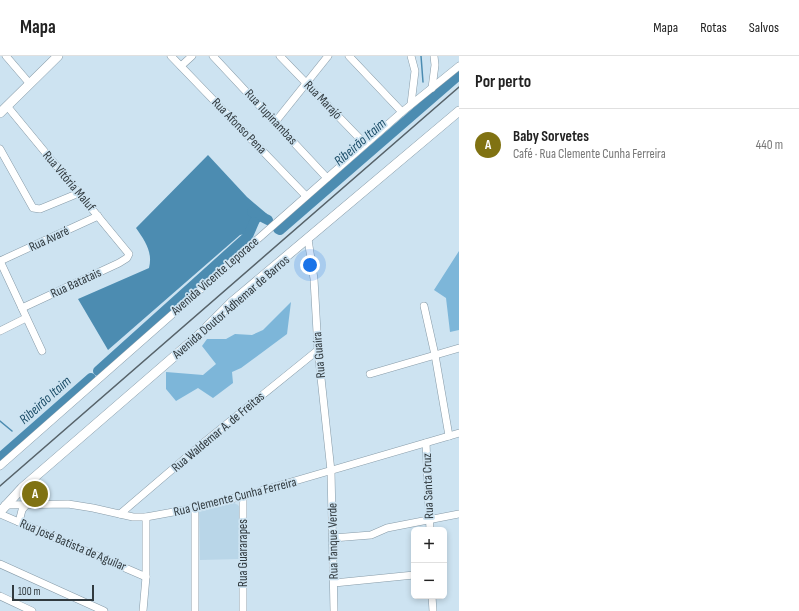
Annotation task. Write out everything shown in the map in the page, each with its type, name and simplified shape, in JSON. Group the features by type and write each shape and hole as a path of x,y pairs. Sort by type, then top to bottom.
{"main road":[{"path":"3,110 58,56"},
{"name":"Avenida Doutor Adhemar de Barros","path":"2,510 22,488 199,335 232,302 459,111"}],"street":[{"path":"6,56 30,84"},
{"name":"Rua Afonso Pena","path":"171,56 306,196"},
{"path":"181,66 192,56"},
{"name":"Rua Tupinambas","path":"213,56 276,121 327,178"},
{"name":"Rua Marajó","path":"280,56 365,144"},
{"path":"276,121 328,56"},
{"path":"349,56 402,112"},
{"path":"411,56 415,71 411,104"},
{"path":"432,88 435,65 434,56"},
{"name":"Avenida Vicente Leporace","path":"0,466 365,144 411,104 459,66"},
{"name":"Rua Vitória Maluf","path":"3,110 79,193 128,252 128,256"},
{"path":"0,149 33,208 40,209 79,193"},
{"name":"Rua Avaré","path":"0,261 98,216"},
{"name":"Rua Guaíra","path":"308,239 314,279 318,350 331,472"},
{"name":"Rua Batatais","path":"22,308 119,263 128,256"},
{"path":"0,261 42,351"},
{"path":"424,306 435,355 449,436"},
{"path":"0,330 26,318"},
{"path":"370,374 459,348"},
{"name":"Rua Waldemar A. de Freitas","path":"120,514 208,439 318,350"},
{"name":"Rua Clemente Cunha Ferreira","path":"2,510 26,505 73,505 133,517 146,517 195,508 243,496 331,472 459,433"},
{"name":"Rua Santa Cruz","path":"426,443 430,527"},
{"name":"Rua Tanque Verde","path":"331,472 334,611"},
{"name":"Rua Guararapes","path":"243,496 243,611"},
{"path":"19,522 22,510 26,505"},
{"path":"195,508 195,611"},
{"name":"Rua José Batista de Aguilar","path":"2,510 19,522 146,577"},
{"path":"333,538 371,535 387,528 459,514"},
{"path":"143,611 146,577 146,517"},
{"path":"0,564 104,611"},
{"path":"334,583 411,575"},
{"path":"0,596 26,610"},
{"path":"432,599 433,611"}],"shaded area":[{"path":"208,155 247,197 267,214 250,233 240,235 108,350 78,299 149,268 149,252 145,242 136,228"},
{"path":"459,251 459,330 450,332 446,298 434,290"},
{"path":"291,302 287,334 241,368 232,372 233,383 213,398 198,388 176,401 166,389 166,372 203,375 216,364 202,346 207,339 226,339 235,334 252,335 263,330"},
{"path":"234,503 240,508 239,559 200,560 199,512"}],"waterway":[{"path":"421,56 423,82"},
{"name":"Ribeirão Itaim","path":"278,229 280,230 459,75"},
{"name":"Ribeirão Itaim","path":"441,85 446,86"},
{"name":"Ribeirão Itaim","path":"252,212 268,220"},
{"name":"Ribeirão Itaim","path":"98,371 248,236 254,222"},
{"name":"Ribeirão Itaim","path":"0,458 91,378"},
{"path":"0,421 12,431"}],"railway":[{"path":"0,486 459,87"}],"place":[{"name":"Baby Sorvetes","path":"35,494"}]}
